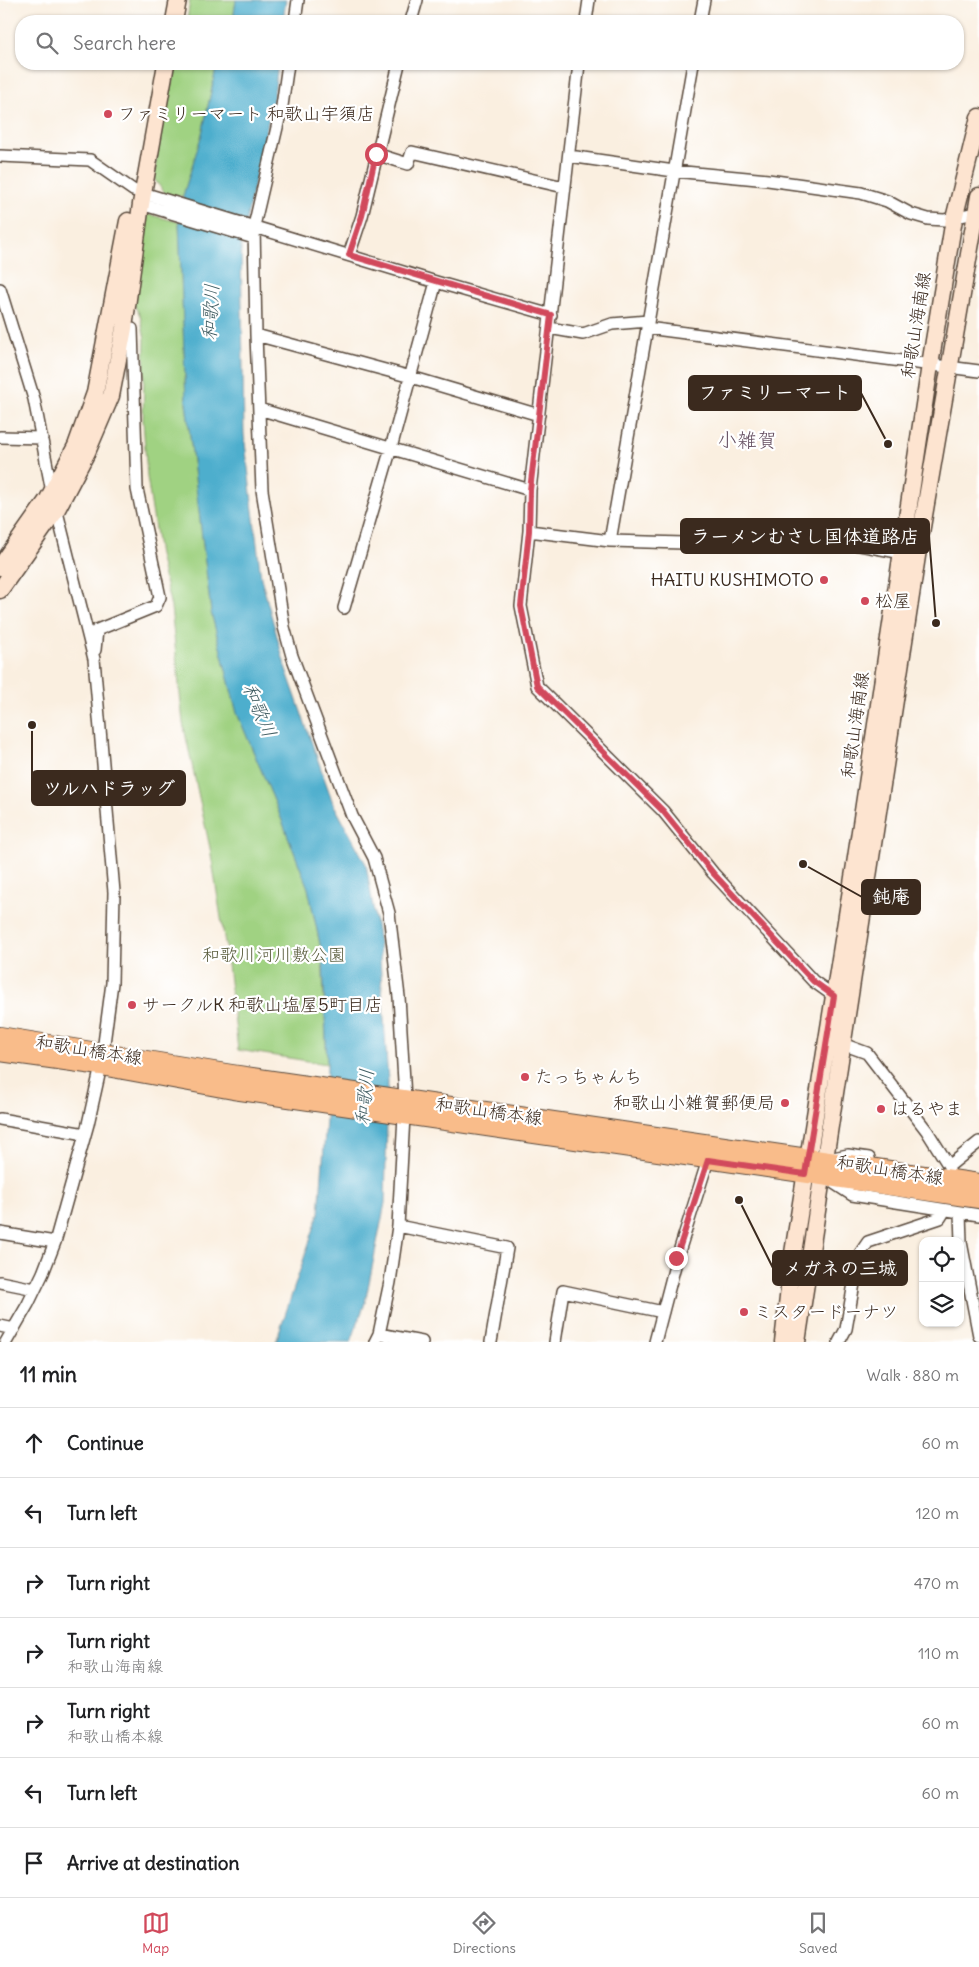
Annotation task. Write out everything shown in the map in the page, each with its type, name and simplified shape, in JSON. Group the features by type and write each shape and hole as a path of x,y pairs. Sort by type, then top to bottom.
{"main road":[{"path":"164,15 167,0"},
{"path":"175,15 178,0"},
{"path":"0,567 52,492 76,446 95,393 144,198 155,70"},
{"path":"0,590 57,509 87,452 111,396 124,328 165,70"},
{"name":"和歌山海南線","path":"842,997 901,553 930,365 954,219 979,117"},
{"name":"和歌山海南線","path":"797,1342 815,1167 831,1041 842,997 948,368 979,196"},
{"name":"和歌山橋本線","path":"0,1036 102,1059 233,1082 815,1167 979,1199"},
{"name":"和歌山橋本線","path":"0,1052 102,1059"},
{"name":"和歌山橋本線","path":"400,1106 708,1160 815,1167 979,1184"},
{"name":"和歌山海南線","path":"783,1342 793,1254 815,1167"}],"street":[{"path":"296,15 298,0"},
{"path":"413,15 417,0"},
{"path":"587,15 589,0"},
{"path":"701,15 704,0"},
{"path":"287,70 282,106 250,225 254,238 262,490 284,628 292,656 352,816 374,858 389,912 399,997 398,1226 390,1282 377,1338 422,1342"},
{"path":"349,255 362,216 398,70"},
{"path":"578,70 530,490 529,531 521,606 537,686 663,811 713,873 813,981 842,997"},
{"path":"610,541 692,70"},
{"path":"376,154 408,164 412,152 564,187"},
{"path":"0,156 90,160 144,198 242,236 254,238"},
{"path":"569,156 674,171 768,180 861,194 887,201 911,214 928,219 954,219 977,212"},
{"path":"144,198 250,225 551,315"},
{"path":"344,608 391,448 436,282"},
{"path":"0,289 34,399 52,492 94,659 114,892 112,983 102,1059 85,1134 55,1242 35,1289 6,1342"},
{"path":"549,328 584,334 612,324 647,324 979,371"},
{"path":"94,659 97,630 156,606 160,597 138,489 132,329 124,328"},
{"path":"256,335 411,377 539,415"},
{"path":"259,409 530,490"},
{"path":"0,437 42,438"},
{"path":"529,531 610,541 684,543 817,537 917,556"},
{"path":"831,1041 867,1053 927,1130 949,1168"},
{"path":"0,1119 85,1134"},
{"path":"949,1168 979,1142"},
{"path":"815,1167 848,1155 949,1168 979,1176"},
{"path":"655,1342 676,1258 708,1160"},
{"path":"815,1167 852,1195 979,1215"},
{"path":"839,1342 846,1329 859,1255 868,1242 940,1218 945,1210"},
{"path":"960,1213 961,1242 979,1336"},
{"path":"398,1226 507,1248 491,1342"},
{"path":"0,1233 55,1242"},
{"path":"0,1282 35,1289"},
{"path":"555,1342 563,1290 664,1312"},
{"path":"0,1326 14,1329"}],"green space":[{"path":"190,0 236,0 234,15 188,15"},
{"path":"175,70 216,70 202,134 183,196 168,197 154,179 158,144"},
{"name":"和歌川河川敷公園","path":"143,213 179,222 186,402 211,612 237,713 276,805 308,888 322,954 327,1064 238,1050 227,956 210,848 183,723 171,607 159,555 147,477 143,420 145,339 140,315 131,300"}],"water":[{"path":"236,0 286,0 284,15 234,15"},
{"name":"和歌川","path":"216,70 277,70 274,95 241,244 244,434 261,578 286,669 333,803 366,864 379,943 388,1081 385,1203 365,1303 351,1342 276,1342 319,1213 326,1120 327,1064 323,958 308,888 276,805 237,713 211,612 186,402 179,222 183,196 202,134"}],"place":[{"name":"ファミリーマート 和歌山宇須店","path":"108,114"},
{"name":"ファミリーマート","path":"888,444"},
{"name":"HAITU KUSHIMOTO","path":"824,580"},
{"name":"松屋","path":"865,601"},
{"name":"ラーメンむさし国体道路店","path":"936,623"},
{"name":"ツルハドラッグ","path":"32,725"},
{"name":"鈍庵","path":"803,864"},
{"name":"サークルK 和歌山塩屋5町目店","path":"132,1005"},
{"name":"たっちゃんち","path":"525,1077"},
{"name":"和歌山小雑賀郵便局","path":"785,1103"},
{"name":"はるやま","path":"881,1109"},
{"name":"メガネの三城","path":"739,1200"},
{"name":"ミスタードーナツ","path":"744,1312"}],"district":[{"name":"小雑賀","path":"747,440"}],"route":[{"path":"376,154 362,216 349,255 551,315 530,490 529,531 521,606 537,686 663,811 713,873 813,981 834,996 805,1174 708,1160 676,1258"}]}
